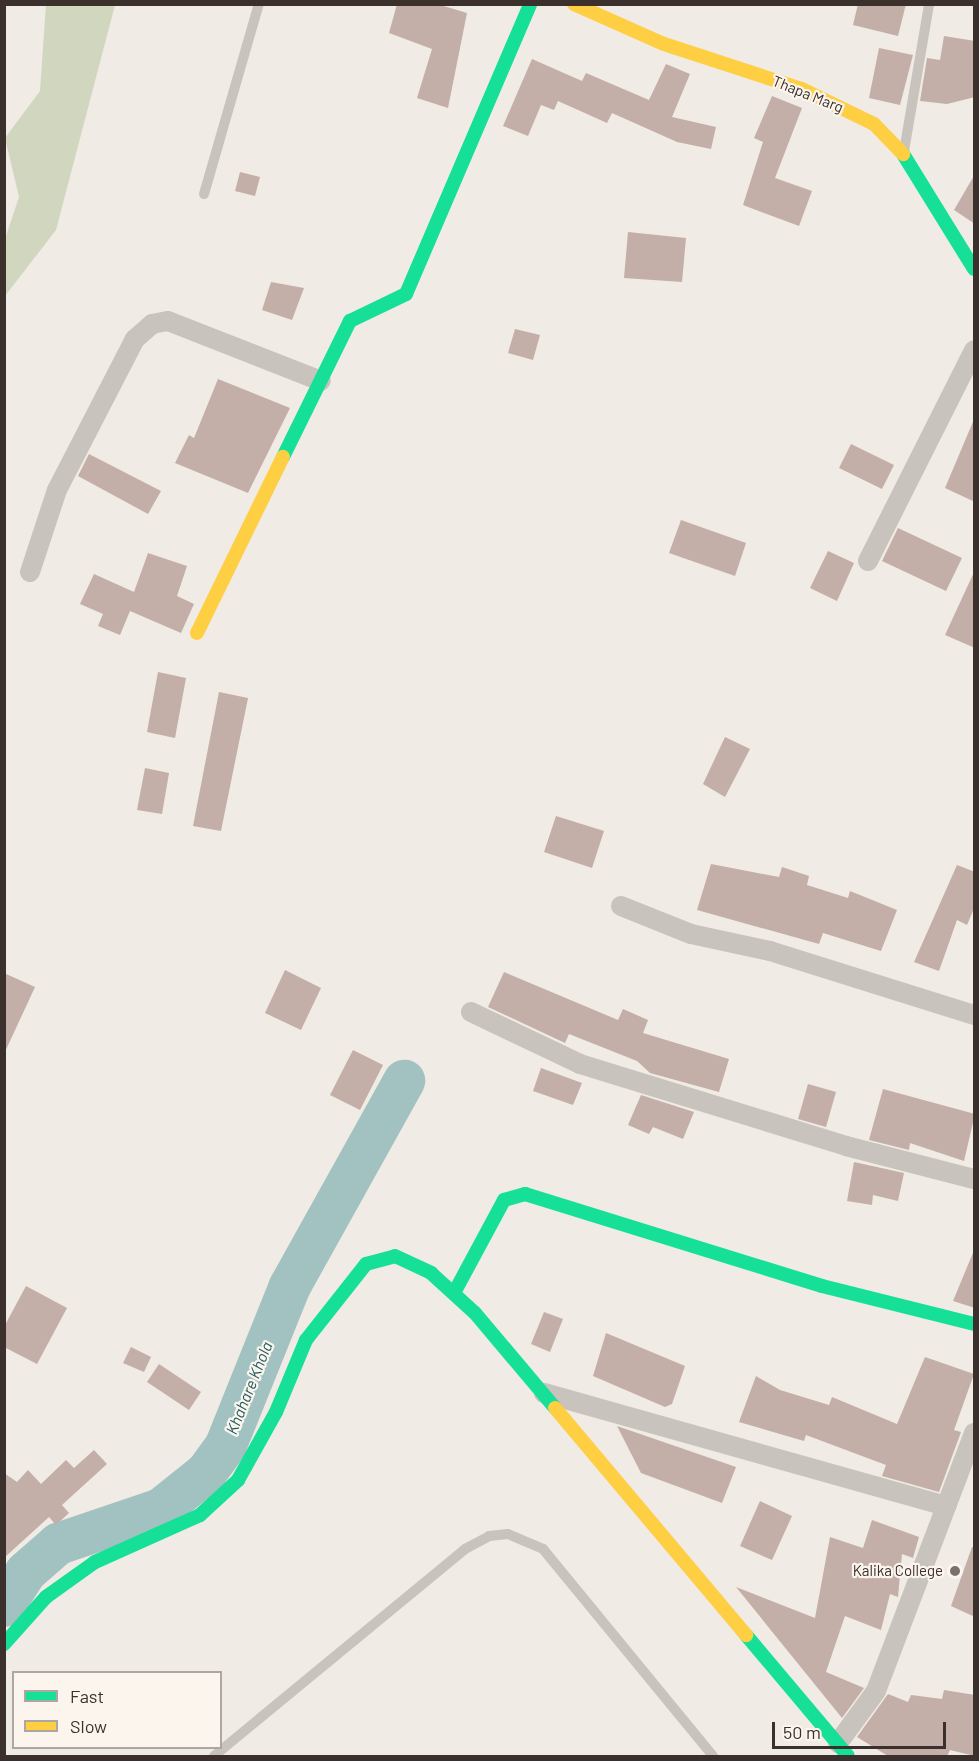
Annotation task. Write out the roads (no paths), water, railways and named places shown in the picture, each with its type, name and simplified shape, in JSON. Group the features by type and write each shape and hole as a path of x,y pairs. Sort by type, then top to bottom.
{"street":[{"path":"197,633 350,321 406,294 530,4"},
{"name":"Thapa Marg","path":"574,4 664,44 802,88 874,124 903,154 960,254 975,269"},
{"path":"30,572 57,490 135,339 152,324 168,321 321,381"},
{"path":"868,561 975,350"},
{"path":"621,906 691,934 770,951 975,1015"},
{"path":"471,1012 580,1064 846,1146 975,1179"},
{"path":"454,1293 504,1200 525,1194 822,1286 975,1324"},
{"path":"4,1644 46,1597 95,1562 200,1515 238,1480 276,1412 306,1340 366,1264 395,1256 431,1273 454,1293 843,1750 876,1691 975,1433"},
{"path":"539,1392 946,1506"}],"lane":[{"path":"204,194 259,4"},
{"path":"903,154 929,4"},
{"path":"222,1749 465,1549 508,1534 543,1549 713,1756"}],"waterway":[{"name":"Khahare Khola","path":"4,1606 26,1572 58,1544 161,1509 206,1473 226,1445 290,1286 404,1081"}],"place":[{"name":"Kalika College","path":"955,1571"}]}
